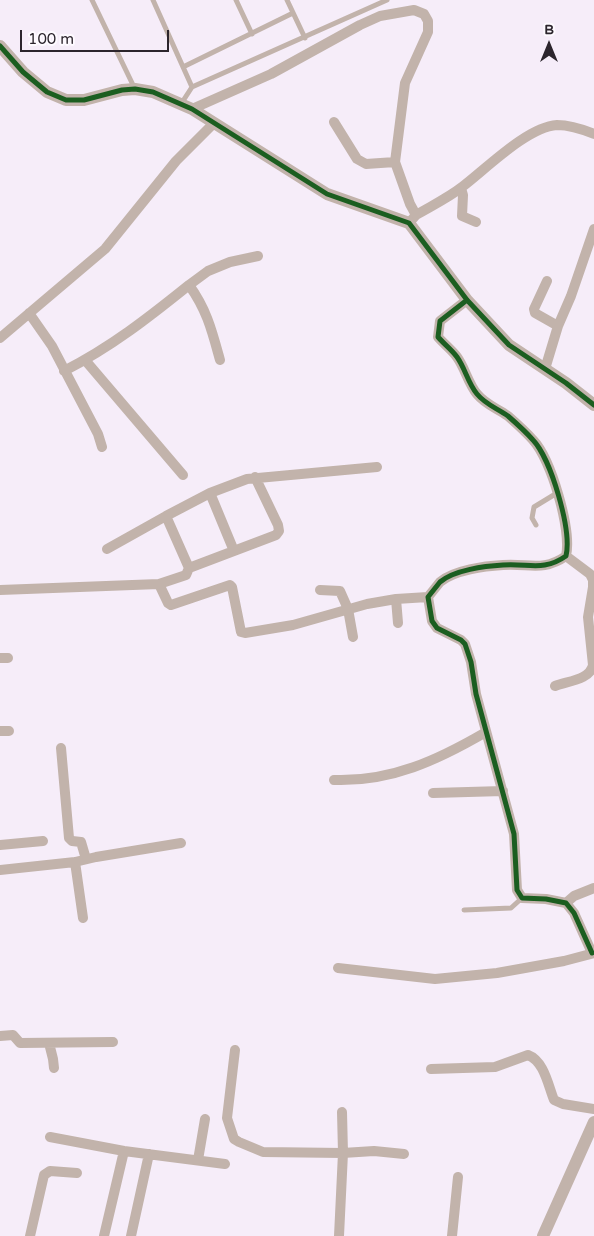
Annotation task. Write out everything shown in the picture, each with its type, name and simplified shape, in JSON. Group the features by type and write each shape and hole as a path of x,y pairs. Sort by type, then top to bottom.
{"street":[{"path":"186,106 271,74 380,16 414,10 424,14 428,21 428,32 405,83 395,162 410,204 413,219 467,300 509,345 594,405"},
{"path":"0,46 23,72 47,92 66,100 84,100 122,90 135,89 153,92 186,106 327,194 413,219 461,188 528,136 555,125 572,126 594,134"},
{"path":"334,122 357,159 362,162 395,162"},
{"path":"0,338 105,249 176,161 214,123"},
{"path":"461,188 463,195 462,216 476,222"},
{"path":"545,369 558,326 571,296 594,229"},
{"path":"64,371 137,327 208,271 230,262 258,256"},
{"path":"547,280 534,313 558,326"},
{"path":"189,285 208,318 220,360"},
{"path":"159,584 168,603 171,604 230,585 242,633 293,625 367,604 396,599 428,597 441,581 464,570 503,564 546,566 566,556 568,548 564,517 558,493 549,469 534,441 507,416 489,406 476,393 457,357 438,337 440,321 467,300"},
{"path":"29,313 52,346 98,434 102,447"},
{"path":"85,360 183,475"},
{"path":"108,550 210,493 255,477 377,467"},
{"path":"0,590 159,584 186,575 189,568 276,535 279,531 278,525 255,477"},
{"path":"210,493 234,551"},
{"path":"166,516 189,568"},
{"path":"555,686 588,675 592,671 593,664 588,617 593,580 590,574 566,556"},
{"path":"320,590 340,591 348,609 353,637"},
{"path":"338,968 435,979 497,973 564,961 593,953 574,913 566,903 546,899 522,898 517,890 514,834 476,694 471,662 465,644 461,640 436,628 432,621 428,597"},
{"path":"396,599 398,623"},
{"path":"334,780 356,781 387,776 423,765 455,750 486,732"},
{"path":"61,748 69,838 72,841 81,842 86,859"},
{"path":"433,793 503,791"},
{"path":"0,845 42,841"},
{"path":"0,870 75,862 181,843"},
{"path":"75,862 83,918"},
{"path":"566,903 574,896 594,888"},
{"path":"0,1036 12,1035 20,1043 113,1042"},
{"path":"49,1044 54,1068"},
{"path":"235,1050 227,1118 234,1139 263,1152 276,1154 374,1151 404,1154"},
{"path":"430,1069 495,1067 528,1055 534,1058 542,1068 554,1100 563,1104 594,1109"},
{"path":"339,1236 343,1153 342,1112"},
{"path":"198,1160 205,1118"},
{"path":"543,1236 594,1122"},
{"path":"50,1137 124,1151 225,1164"},
{"path":"104,1236 124,1151"},
{"path":"131,1236 149,1154"},
{"path":"30,1236 44,1175 50,1171 76,1173"},
{"path":"452,1236 458,1177"}],"lane":[{"path":"152,0 192,87 186,106"},
{"path":"236,0 252,34"},
{"path":"287,0 305,38"},
{"path":"192,87 388,0"},
{"path":"94,1 135,89"},
{"path":"183,67 293,13"},
{"path":"536,525 532,518 534,507 558,493"},
{"path":"464,910 511,908 522,898"}],"cycle path":[{"path":"0,46 23,72 47,92 66,100 84,100 122,90 135,89 153,92 192,109 327,194 409,223 467,300 509,345 566,383 594,405"},
{"path":"467,300 440,321 438,337 457,357 477,394 511,419 540,449 547,462 559,495 566,530 566,556 550,564 536,566 488,566 453,574 440,582 428,597 432,621 437,628 465,644 471,662 476,694 514,834 517,890 522,898 546,899 566,903 574,913 592,953"}]}
